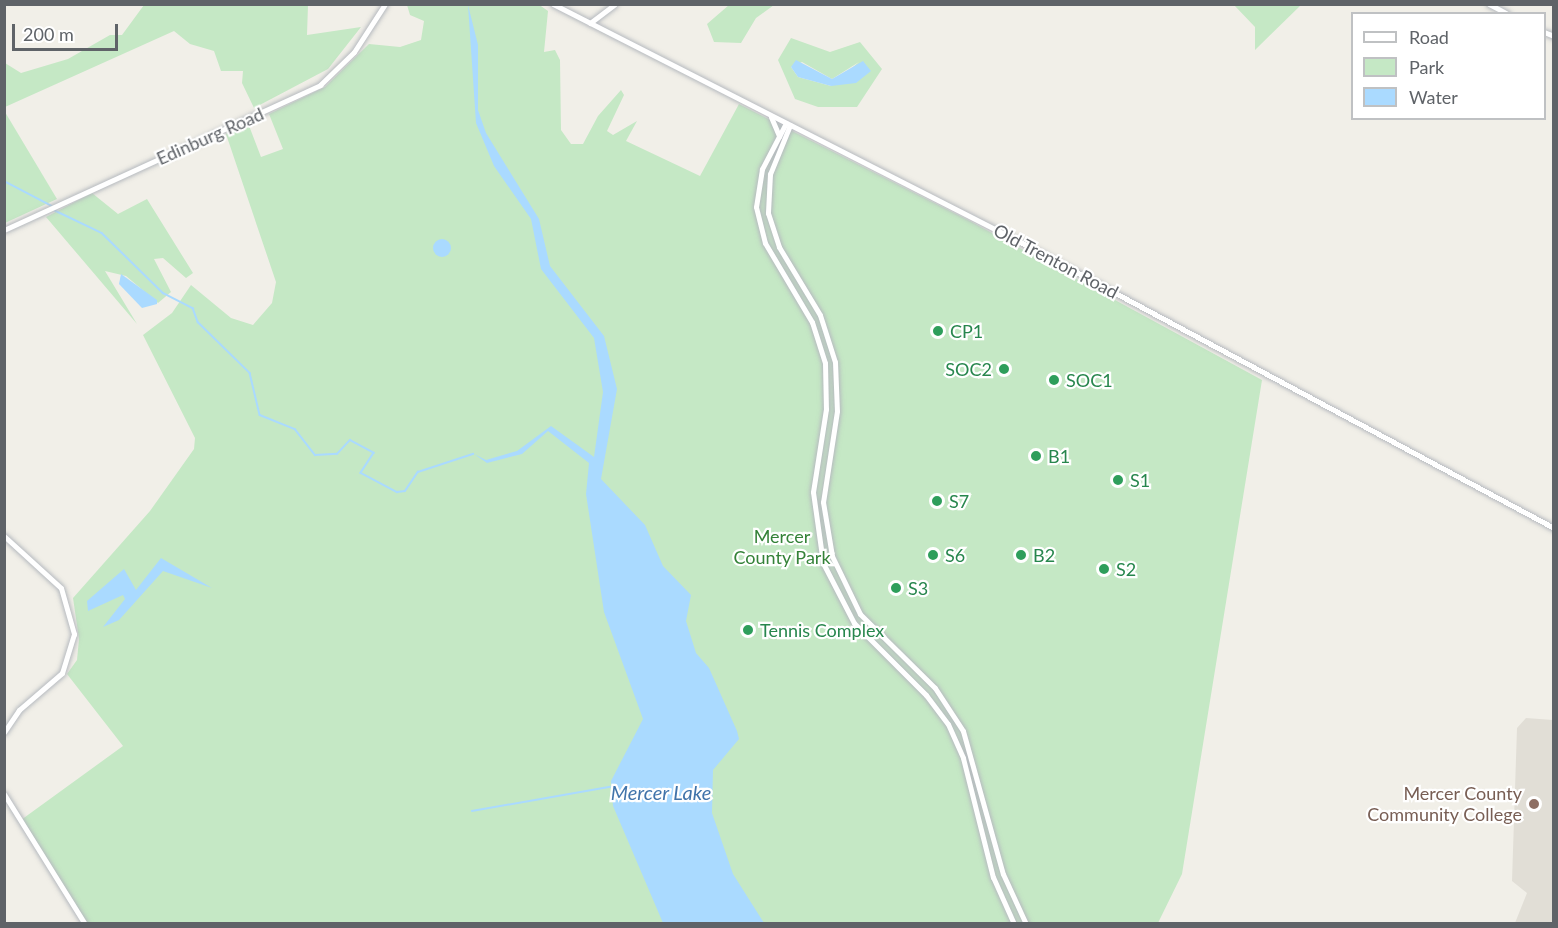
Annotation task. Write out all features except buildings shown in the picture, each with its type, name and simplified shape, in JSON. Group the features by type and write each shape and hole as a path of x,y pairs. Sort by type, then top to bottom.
{"street":[{"name":"Edinburg Road","path":"4,230 320,85 354,52 385,4"},
{"name":"Old Trenton Road","path":"553,4 788,124 1554,528"},
{"path":"590,23 615,4"},
{"path":"1489,4 1504,12"},
{"path":"605,12 605,31"},
{"path":"770,115 781,137 768,184 769,221 823,321 837,374 824,489 832,556 860,614 935,688 960,725 1003,874 1026,924"},
{"path":"788,124 759,177 757,216 769,250 812,322 825,363 826,409 813,492 823,563 854,623 927,695 948,724 963,758 993,877 1014,924"},
{"path":"781,137 803,132"},
{"path":"4,536 61,588 74,634 62,673 19,711 4,732"},
{"path":"4,794 85,924"}],"shaded area":[{"name":"Mercer County Community College","path":"1526,718 1553,720 1553,923 1515,923 1527,893 1512,881 1517,728"}],"green space":[{"name":"Mercer County Park","path":"538,4 548,11 544,52 555,50 560,60 561,130 571,144 583,144 598,116 621,90 624,95 607,131 613,135 637,121 626,141 700,176 739,104 970,221 1262,380 1182,874 1158,923 85,923 21,820 123,746 67,674 77,660 79,639 73,598 150,511 194,449 195,438 143,335 172,313 191,285 231,318 253,325 272,303 276,282 226,134 248,123 261,157 283,149 269,114 325,87 369,44 400,47 421,40 424,21 410,15 407,5"},
{"path":"144,5 308,5 307,35 361,27 328,69 254,108 242,83 243,71 221,71 214,51 190,44 174,31 5,107 5,63 21,73 68,59 110,35 122,35"},
{"path":"729,5 774,5 756,18 741,43 714,42 707,24"},
{"path":"1234,5 1301,5 1255,50 1255,27"},
{"path":"791,38 830,52 860,42 882,69 857,107 818,107 795,99 778,60","holes":["802,62 832,79 859,62 831,86 798,77 791,67"]},
{"path":"5,112 57,199 4,223"},
{"path":"92,193 118,214 147,199 193,273 186,278 163,258 154,259 171,292 158,303 126,276 105,271 137,324 46,217"}],"water":[{"name":"Mercer Lake","path":"468,5 478,45 478,110 486,133 539,219 550,266 604,336 617,389 601,479 645,525 663,566 691,595 686,621 696,653 709,668 737,731 739,739 713,770 712,813 733,874 764,923 663,923 613,806 611,781 643,719 604,612 586,494 589,463 548,431 522,454 487,463 474,454 486,460 517,451 551,426 594,457 603,392 594,338 541,269 531,219 494,166 476,123"},
{"path":"796,60 832,79 863,61 871,71 856,83 831,86 798,77 791,67"},
{"path":"442,239 448,242 451,248 448,254 442,257 436,254 433,248 436,242"},
{"path":"121,274 157,300 157,304 142,308 119,284"},
{"path":"161,558 212,588 163,571 119,620 103,627 125,599 123,595 88,611 87,601 124,569 136,590"}],"waterway":[{"path":"4,181 52,206"},
{"path":"54,210 102,233 163,293 193,308 198,322 250,373 260,415 295,429 315,455 337,454 350,440 374,453 361,473 397,492 405,491 418,472 473,454"},
{"path":"472,811 610,787"}],"place":[{"name":"CP1","path":"938,331"},
{"name":"SOC2","path":"1004,369"},
{"name":"SOC1","path":"1054,380"},
{"name":"B1","path":"1036,456"},
{"name":"S1","path":"1118,480"},
{"name":"S7","path":"937,501"},
{"name":"S6","path":"933,555"},
{"name":"B2","path":"1021,555"},
{"name":"S2","path":"1104,569"},
{"name":"S3","path":"896,588"},
{"name":"Tennis Complex","path":"748,630"},
{"name":"Mercer County Community College","path":"1534,804"}]}
